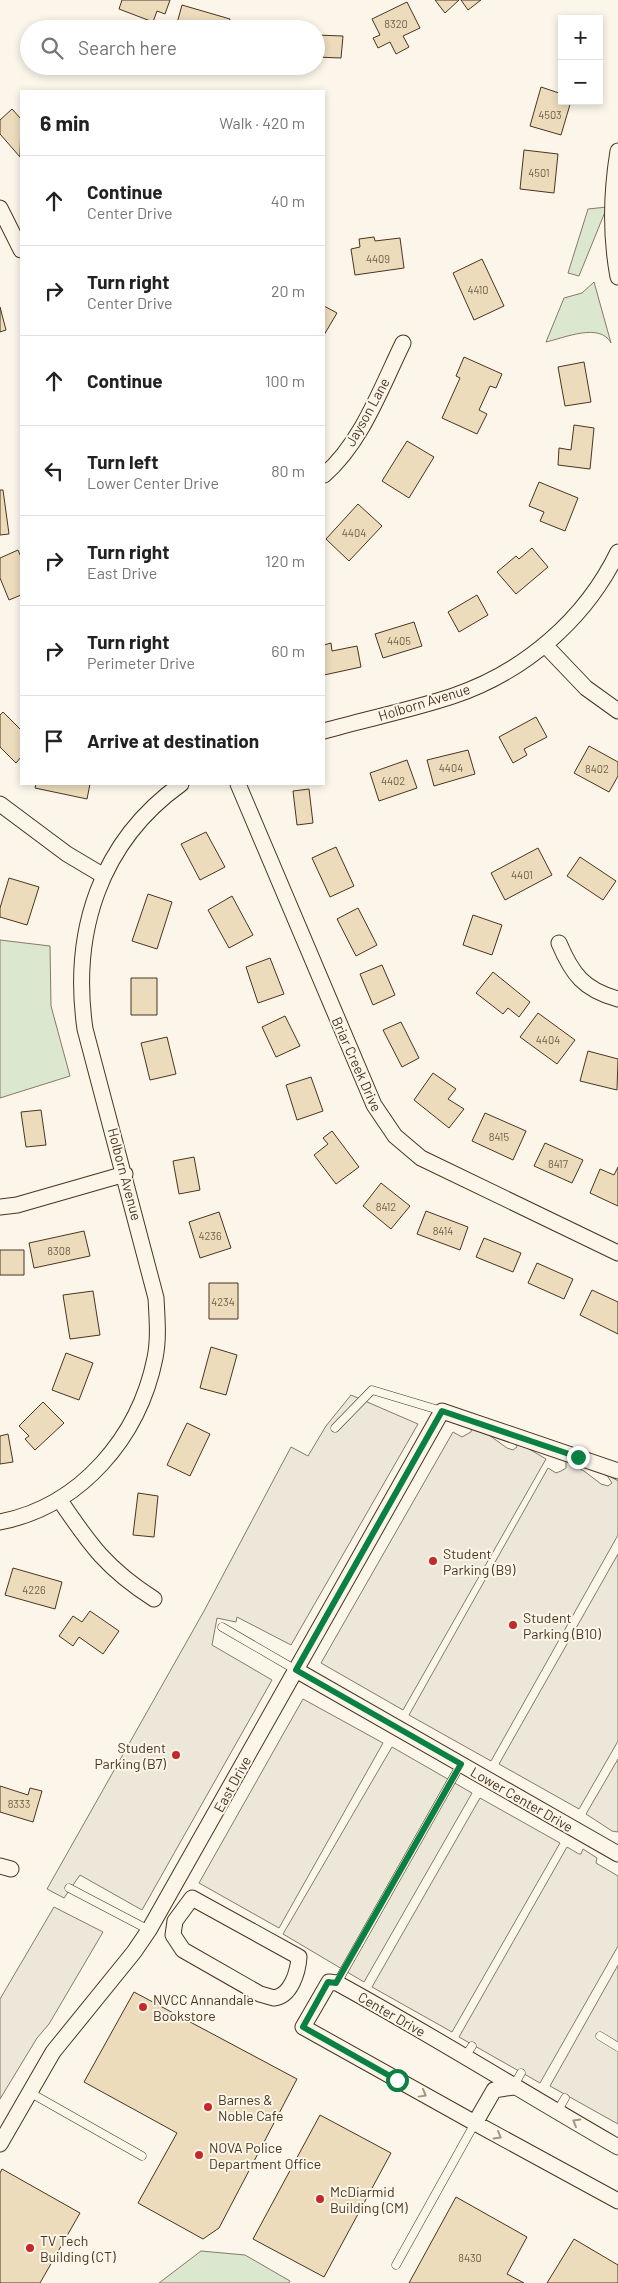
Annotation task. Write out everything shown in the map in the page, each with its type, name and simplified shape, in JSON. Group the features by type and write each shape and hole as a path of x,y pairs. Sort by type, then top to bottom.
{"street":[{"path":"618,151 612,183 611,215 613,249 618,277"},
{"path":"0,208 20,248"},
{"name":"Jayson Lane","path":"325,474 347,450 364,422 403,343"},
{"name":"Holborn Avenue","path":"325,731 453,696 486,682 516,666 545,645 570,622 592,596 618,552"},
{"path":"545,645 586,688 618,711"},
{"name":"Holborn Avenue","path":"0,1522 39,1510 59,1500 82,1483 104,1462 123,1437 138,1410 148,1384 155,1356 158,1327 156,1298 125,1174 85,1029 81,1002 80,971 83,943 90,913 104,876 125,839 145,815 180,785"},
{"name":"Briar Creek Drive","path":"238,785 374,1105 394,1136 431,1164 618,1253"},
{"path":"0,804 67,854 104,876"},
{"path":"559,943 577,977 590,988 618,999"},
{"path":"0,1206 17,1205 125,1174"},
{"path":"442,1411 618,1471"},
{"name":"East Drive","path":"0,2144 53,2052 134,1952 149,1930 442,1411"},
{"path":"59,1500 90,1545 109,1566 131,1584 154,1599"},
{"name":"Lower Center Drive","path":"296,1670 618,1854"},
{"path":"175,1886 192,1898 299,1957 296,1975 285,1993 279,1997 266,1997 183,1950 174,1935 175,1921 192,1898"},
{"path":"149,1930 174,1935"},
{"path":"336,1983 328,1982 303,2027 618,2202"},
{"name":"Center Drive","path":"336,1983 386,2004 469,2051 513,2087 618,2146"},
{"path":"475,2123 494,2090 513,2087"}],"lane":[{"path":"335,1428 372,1390 442,1411"},
{"path":"222,1628 296,1670"},
{"path":"336,1983 461,1764"},
{"path":"69,1888 149,1930"},
{"path":"600,2036 618,2046"},
{"path":"513,2087 521,2073"},
{"path":"29,2092 142,2156"},
{"path":"557,2112 565,2098"},
{"path":"396,2265 475,2123"}],"green space":[{"path":"607,207 579,276 568,273 588,209"},
{"path":"594,282 611,343 599,333 590,332 546,342 564,298 582,293"},
{"path":"0,940 50,946 51,1006 70,1076 0,1098"},
{"path":"201,2251 245,2255 290,2281 289,2283 159,2283"}],"shaded area":[{"path":"351,1395 418,1424 291,1645 237,1617 236,1622 217,1618 212,1645 272,1680 142,1910 80,1875 64,1898 47,1889 204,1611 291,1447 308,1456 326,1426"},
{"name":"Student Parking (B9)","path":"472,1425 507,1448 513,1450 517,1447 512,1439 546,1459 403,1710 321,1663 453,1432 462,1437 471,1432"},
{"name":"Student Parking (B10)","path":"566,1461 584,1471 601,1484 608,1486 612,1483 606,1474 618,1481 618,1535 491,1761 409,1715 548,1468 556,1473 566,1468"},
{"path":"618,1554 618,1741 579,1809 499,1764"},
{"path":"303,1699 383,1743 279,1928 199,1883"},
{"path":"392,1747 472,1793 364,1982 283,1934"},
{"path":"618,1759 618,1832 612,1831 586,1814"},
{"path":"480,1798 560,1843 452,2032 372,1987"},
{"path":"567,1847 579,1854 581,1854 583,1849 597,1858 596,1863 618,1876 618,1946 540,2083 459,2037"},
{"path":"54,1907 103,1932 49,2024 37,2038 0,2099 0,1999"},
{"path":"618,1965 618,2124 550,2086"}],"building":[{"path":"122,0 170,0 165,14 157,11 154,20 148,20 119,9"},
{"path":"435,0 459,0 445,13"},
{"path":"461,0 481,0 468,10"},
{"path":"407,2 420,28 403,36 409,47 396,54 390,42 378,48 373,38 380,35 372,19"},
{"path":"182,5 230,19 230,20 178,20"},
{"path":"325,35 343,36 341,58 325,57"},
{"path":"541,87 558,93 558,105 570,105 561,135 530,126"},
{"path":"12,109 20,118 20,157 0,134 0,120"},
{"path":"524,150 558,154 554,193 520,189"},
{"path":"374,237 375,241 400,238 404,268 355,275 351,249 360,247 359,239"},
{"path":"482,259 504,306 474,320 453,273"},
{"path":"0,307 6,330 0,332"},
{"path":"325,307 337,313 325,333"},
{"path":"464,357 502,374 496,388 490,386 479,410 487,414 477,434 442,418 460,378 456,376"},
{"path":"584,362 591,402 565,406 558,367"},
{"path":"574,425 594,428 590,469 558,465 559,448 571,450"},
{"path":"407,441 434,457 409,498 382,481"},
{"path":"539,482 578,498 565,531 540,521 544,512 529,506"},
{"path":"0,490 3,490 9,534 0,535"},
{"path":"358,504 382,526 349,561 326,539"},
{"path":"532,548 548,567 516,594 497,572 516,556 519,559"},
{"path":"18,550 20,555 20,595 9,600 0,578 0,558"},
{"path":"477,595 488,615 459,632 448,612"},
{"path":"414,622 422,646 383,658 375,634"},
{"path":"331,643 332,651 357,646 361,667 325,675 325,645"},
{"path":"3,712 20,729 20,758 16,763 0,747 0,715"},
{"path":"536,717 547,737 524,749 527,755 513,763 499,737"},
{"path":"589,746 618,762 618,776 609,792 574,773"},
{"path":"468,750 475,774 434,786 427,760"},
{"path":"407,760 417,788 379,801 370,773"},
{"path":"36,785 90,785 87,799 35,788"},
{"path":"309,789 313,823 297,825 293,791"},
{"path":"206,832 225,867 200,880 181,844"},
{"path":"336,847 354,886 330,897 312,858"},
{"path":"538,848 552,875 505,900 491,873"},
{"path":"580,857 616,881 603,900 567,876"},
{"path":"9,878 39,887 27,925 0,917 0,908"},
{"path":"148,894 172,902 157,949 132,941"},
{"path":"232,896 253,935 229,948 208,910"},
{"path":"358,908 377,945 356,956 337,919"},
{"path":"473,915 502,925 492,955 463,945"},
{"path":"270,958 284,994 258,1003 246,967"},
{"path":"382,965 395,995 373,1005 360,974"},
{"path":"493,972 530,1002 519,1017 508,1008 503,1014 476,993"},
{"path":"131,978 157,978 157,1015 131,1015"},
{"path":"538,1013 575,1040 557,1064 520,1037"},
{"path":"285,1016 300,1046 276,1057 262,1027"},
{"path":"401,1022 419,1058 402,1067 383,1030"},
{"path":"167,1037 176,1074 150,1080 141,1043"},
{"path":"588,1051 618,1059 617,1090 580,1081"},
{"path":"433,1073 456,1089 448,1099 464,1109 449,1128 414,1100"},
{"path":"311,1077 323,1111 297,1120 286,1085"},
{"path":"41,1110 46,1145 26,1147 21,1112"},
{"path":"485,1113 526,1131 513,1160 472,1141"},
{"path":"332,1131 359,1167 336,1184 314,1155 328,1144 323,1138"},
{"path":"545,1143 583,1160 572,1183 534,1166"},
{"path":"194,1157 200,1190 179,1194 173,1161"},
{"path":"618,1167 618,1206 590,1193 600,1169 614,1175"},
{"path":"381,1183 410,1206 391,1229 363,1206"},
{"path":"426,1211 468,1227 460,1250 417,1234"},
{"path":"219,1212 231,1248 200,1258 189,1222"},
{"path":"84,1231 90,1256 34,1268 29,1243"},
{"path":"484,1238 521,1253 513,1272 476,1257"},
{"path":"0,1250 24,1250 24,1275 0,1275"},
{"path":"537,1263 573,1279 564,1299 528,1283"},
{"path":"209,1283 238,1283 238,1319 209,1319"},
{"path":"592,1290 618,1302 618,1334 580,1315"},
{"path":"93,1291 100,1335 70,1339 63,1295"},
{"path":"211,1347 237,1355 226,1395 200,1388"},
{"path":"66,1353 93,1363 79,1400 52,1390"},
{"path":"43,1402 64,1423 35,1450 25,1439 29,1436 19,1426"},
{"path":"187,1423 210,1434 190,1476 167,1465"},
{"path":"8,1434 13,1462 0,1464 0,1436"},
{"path":"138,1493 158,1496 154,1537 133,1535"},
{"path":"13,1568 62,1582 55,1609 5,1595"},
{"path":"90,1611 119,1631 103,1654 79,1637 73,1646 59,1636 73,1616 82,1622"},
{"path":"0,1786 28,1795 30,1788 42,1791 33,1822 0,1812"},
{"path":"134,1992 297,2079 219,2228 203,2239 138,2203 177,2133 84,2082"},
{"name":"McDiarmid Building (CM)","path":"320,2115 391,2153 324,2277 253,2239"},
{"name":"TV Tech Building (CT)","path":"2,2169 80,2213 40,2283 0,2283 0,2173"},
{"path":"456,2197 527,2237 507,2274 524,2283 409,2283"},
{"path":"574,2239 618,2265 618,2283 547,2283"}],"place":[{"name":"Student Parking (B9)","path":"433,1561"},
{"name":"Student Parking (B10)","path":"513,1625"},
{"name":"Student Parking (B7)","path":"176,1755"},
{"name":"NVCC Annandale Bookstore","path":"143,2007"},
{"name":"Barnes & Noble Cafe","path":"208,2107"},
{"name":"NOVA Police Department Office","path":"199,2155"},
{"name":"McDiarmid Building (CM)","path":"320,2199"},
{"name":"TV Tech Building (CT)","path":"30,2248"}],"route":[{"path":"397,2080 303,2027 328,1982 336,1983 461,1764 296,1670 442,1411 578,1457"}]}
